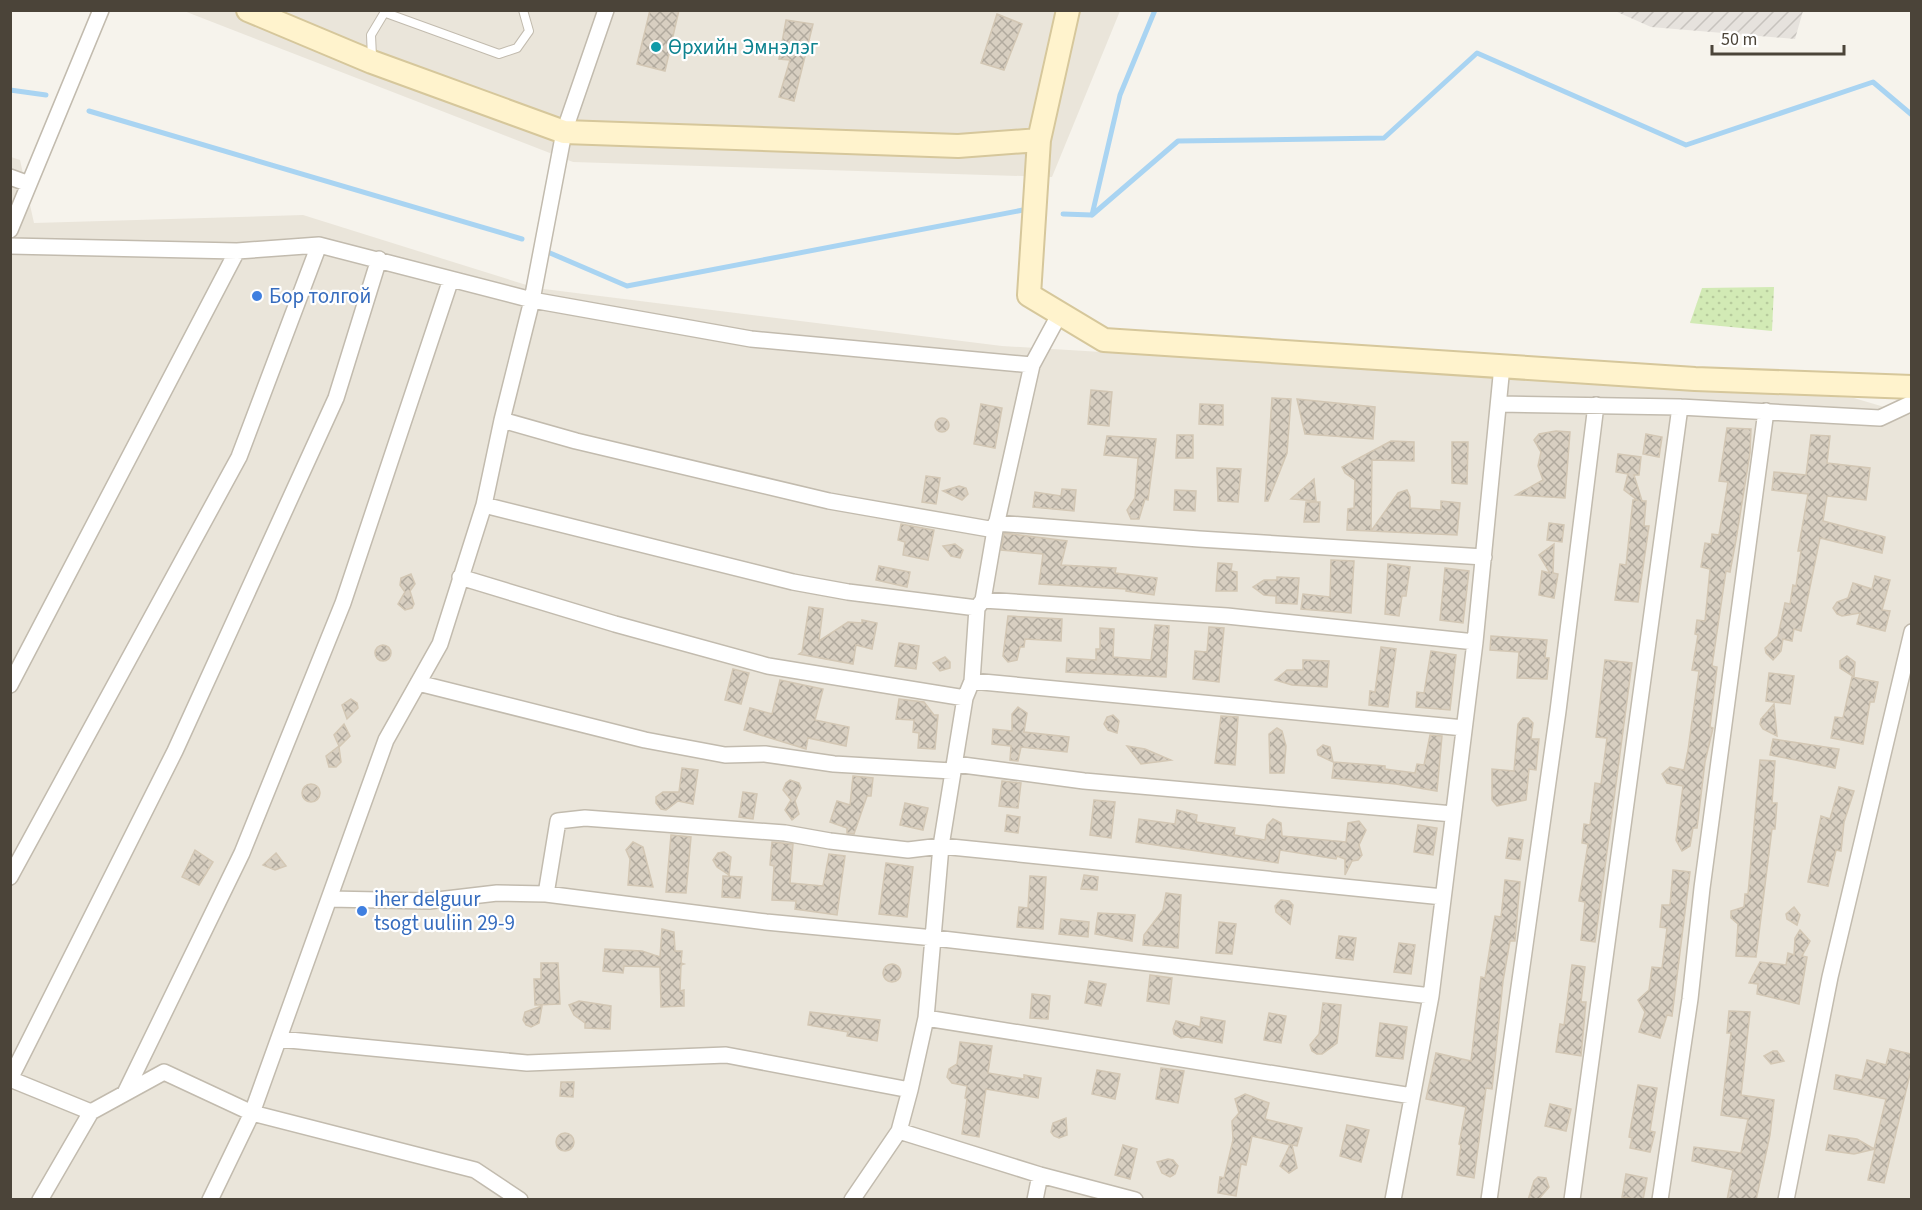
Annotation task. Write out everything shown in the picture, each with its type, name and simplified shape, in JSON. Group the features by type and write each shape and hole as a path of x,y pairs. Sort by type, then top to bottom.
{"street":[{"path":"10,230 101,10"},
{"path":"248,10 372,62 564,132 958,146 1039,140"},
{"path":"210,1200 252,1113 386,740 440,644 484,506 502,420 532,300 564,132 606,10"},
{"path":"1068,10 1039,140 1029,295 1104,340 1695,378 1911,387"},
{"path":"10,177 30,184"},
{"path":"10,246 237,251 319,245 532,300 751,339 1032,365"},
{"path":"10,877 239,457 319,245"},
{"path":"10,685 237,251"},
{"path":"91,1112 11,1079 175,751 336,398 379,259"},
{"path":"125,1093 242,853 343,603 451,279"},
{"path":"852,1200 899,1131 910,1090 926,1018 941,846 965,698 972,681 980,604 1032,365 1059,315"},
{"path":"1393,1200 1431,996 1484,557 1502,366"},
{"path":"1499,404 1680,407 1880,418 1911,403"},
{"path":"1489,1200 1558,711 1596,405"},
{"path":"1572,1200 1680,407"},
{"path":"1660,1200 1690,999 1702,888 1766,411"},
{"path":"502,420 576,441 828,501 995,527 1484,557"},
{"path":"484,506 793,582 848,592 980,604 1227,616 1474,642"},
{"path":"460,577 615,624 768,666 965,698"},
{"path":"1786,1200 1830,977 1911,632"},
{"path":"972,681 1464,728"},
{"path":"418,683 645,740 725,755 765,754 834,764 954,767 1453,814"},
{"path":"546,894 558,821 576,819 785,833 908,850 941,846 1443,897"},
{"path":"329,899 429,901 497,893 546,894 842,931 934,938 1431,996"},
{"path":"926,1018 1412,1096"},
{"path":"279,1039 527,1063 726,1055 910,1090"},
{"path":"40,1200 91,1112 164,1072 252,1113 476,1170 520,1200"},
{"path":"899,1131 1040,1175 1135,1200"},
{"path":"1035,1200 1040,1175"}],"lane":[{"path":"372,62 371,35 386,12 499,54 517,48 529,31 524,10"}],"shaded area":[{"path":"184,11 1120,11 1052,177 573,162"},
{"path":"1615,11 1803,11 1795,39 1651,27"},
{"path":"11,157 20,160 34,223 303,215 536,288 1002,346 1854,398 1911,415 1911,1199 11,1200"}],"green space":[{"path":"1774,287 1772,331 1690,323 1702,288"}],"building":[{"name":"Өрхийн Эмнэлэг","path":"650,10 679,10 665,71 637,64"},
{"path":"997,14 1022,24 1004,70 981,63"},
{"path":"786,20 813,24 794,101 779,97 790,60 779,59"},
{"path":"1091,390 1112,392 1109,426 1088,424"},
{"path":"1272,398 1291,399 1287,453 1268,501 1265,501"},
{"path":"1297,399 1375,407 1373,439 1305,434"},
{"path":"981,404 1002,408 995,448 974,444"},
{"path":"1200,404 1223,405 1223,425 1199,424"},
{"path":"939,418 945,418 949,425 945,432 939,432 935,428 935,422"},
{"path":"1727,428 1751,429 1750,453 1730,572 1726,571 1712,666 1717,667 1710,727 1713,728 1705,762 1697,828 1693,828 1690,846 1682,851 1676,840 1683,786 1667,783 1662,774 1670,767 1684,770 1688,750 1699,671 1692,670 1698,635 1695,634 1697,620 1705,621 1710,569 1701,567 1705,543 1711,544 1712,534 1719,535 1728,482 1719,481"},
{"path":"1556,431 1570,432 1565,498 1516,495 1543,480 1538,466 1541,452 1534,440 1539,434"},
{"path":"1646,434 1662,437 1659,457 1643,454"},
{"path":"1177,435 1193,435 1193,458 1176,458"},
{"path":"1811,435 1830,436 1827,463 1870,468 1866,500 1827,496 1823,521 1885,537 1882,553 1820,538 1801,631 1794,629 1792,641 1783,639 1781,651 1773,660 1766,653 1765,648 1778,636 1785,603 1790,604 1793,585 1796,586 1801,551 1798,551 1808,494 1772,490 1774,472 1806,475"},
{"path":"1107,436 1156,439 1148,500 1145,499 1139,519 1131,519 1127,510 1135,498 1138,458 1104,455"},
{"path":"1391,441 1414,442 1414,461 1372,460 1371,531 1347,530 1348,509 1354,508 1355,480 1345,473 1342,467"},
{"path":"1452,442 1468,442 1467,484 1452,483"},
{"path":"1618,454 1641,457 1639,475 1634,475 1642,501 1646,501 1644,526 1649,526 1638,602 1615,600 1620,564 1626,565 1633,500 1637,500 1624,490 1628,474 1616,472"},
{"path":"1217,468 1241,469 1238,502 1218,501"},
{"path":"926,476 940,478 936,504 922,502"},
{"path":"1314,479 1316,501 1291,499"},
{"path":"959,486 966,488 968,494 962,500 943,491"},
{"path":"1062,489 1076,490 1074,511 1033,507 1035,492 1061,496"},
{"path":"1175,490 1196,491 1195,511 1174,510"},
{"path":"1407,490 1410,497 1410,508 1441,510 1441,501 1460,503 1457,535 1371,531 1398,493"},
{"path":"1306,502 1320,502 1319,522 1304,522"},
{"path":"1549,523 1564,525 1562,542 1547,540"},
{"path":"901,524 934,530 928,560 903,555 905,542 898,540"},
{"path":"1004,533 1067,541 1061,565 1116,568 1115,573 1157,578 1154,595 1126,591 1126,589 1039,584 1043,554 1001,550"},
{"path":"955,544 963,550 960,558 951,556 943,546"},
{"path":"1554,544 1553,573 1558,574 1554,598 1539,595 1542,571 1550,573 1539,555"},
{"path":"1331,560 1354,561 1351,613 1301,609 1303,594 1330,597"},
{"path":"1218,563 1232,564 1231,571 1237,572 1237,591 1216,591"},
{"path":"1388,564 1410,567 1406,596 1402,596 1399,616 1385,614"},
{"path":"879,566 910,572 907,587 876,580"},
{"path":"1445,568 1469,571 1463,623 1440,620"},
{"path":"411,574 415,584 410,591 414,604 412,608 405,610 398,604 405,592 400,585 401,578"},
{"path":"1875,576 1890,580 1882,610 1890,611 1885,631 1857,624 1860,613 1842,616 1837,614 1833,608 1837,602 1848,598 1853,583 1872,589"},
{"path":"1277,577 1299,578 1297,604 1276,603 1276,596 1264,595 1253,587 1264,580 1277,580"},
{"path":"809,607 823,609 819,641 848,622 862,623 862,620 877,623 872,649 856,645 853,664 799,654 802,652"},
{"path":"1008,616 1062,619 1061,641 1025,639 1024,647 1020,647 1017,660 1008,662 1003,656"},
{"path":"1155,625 1169,626 1166,677 1066,672 1067,658 1096,660 1096,649 1100,649 1100,628 1114,629 1113,657 1151,660"},
{"path":"1209,627 1224,628 1219,682 1193,679 1195,651 1207,652"},
{"path":"1491,636 1547,640 1545,658 1549,658 1547,679 1517,678 1519,652 1490,650"},
{"path":"899,643 919,646 916,669 895,666"},
{"path":"383,645 391,653 383,661 375,653"},
{"path":"1381,647 1396,649 1388,707 1369,705 1370,691 1375,692"},
{"path":"1431,651 1456,655 1450,710 1416,707 1417,692 1424,693"},
{"path":"1847,656 1855,662 1854,677 1840,668 1840,661"},
{"path":"945,657 950,662 950,668 940,671 933,663"},
{"path":"1303,660 1329,661 1327,687 1292,685 1275,680 1287,670 1303,670"},
{"path":"1605,660 1632,663 1595,942 1581,940 1585,902 1579,901 1588,844 1582,843 1584,824 1590,825 1595,783 1601,784 1607,738 1596,737"},
{"path":"733,669 749,673 741,704 725,700"},
{"path":"1769,673 1794,676 1790,704 1766,701"},
{"path":"1852,677 1878,682 1874,702 1870,702 1863,744 1831,738 1835,717 1843,718"},
{"path":"780,680 823,689 815,720 849,727 846,746 808,738 806,749 744,730 750,708 772,714"},
{"path":"351,699 357,703 358,708 347,719 342,705"},
{"path":"899,699 924,702 934,715 938,715 935,749 918,748 919,733 913,732 914,720 896,719"},
{"path":"1774,704 1777,736 1763,729 1760,724 1761,719"},
{"path":"1018,707 1027,713 1024,732 1069,737 1067,752 1021,747 1018,761 1010,760 1011,746 992,744 993,729 1012,731 1012,714"},
{"path":"1113,715 1119,721 1117,733 1108,730 1104,724 1107,717"},
{"path":"1221,716 1238,717 1235,765 1215,763"},
{"path":"1523,718 1528,718 1533,723 1531,739 1539,739 1536,770 1529,769 1526,800 1497,806 1492,800 1492,769 1514,771 1518,724"},
{"path":"344,724 350,736 339,747 341,762 336,767 329,767 326,756 339,746 334,735"},
{"path":"1277,728 1282,731 1286,746 1284,773 1270,773 1269,734"},
{"path":"1430,735 1442,736 1437,791 1396,784 1332,778 1334,762 1385,766 1385,769 1415,773 1417,764 1424,765"},
{"path":"1773,739 1839,749 1835,768 1770,755"},
{"path":"1323,745 1330,747 1333,762 1318,755 1317,750"},
{"path":"1127,746 1145,749 1171,760 1141,764"},
{"path":"1760,760 1775,761 1772,803 1777,803 1775,829 1772,829 1756,957 1736,956 1738,924 1731,918 1731,911 1744,907 1745,894 1748,894"},
{"path":"682,768 698,770 693,804 678,801 666,810 661,809 656,803 656,797 663,792 679,792"},
{"path":"853,776 873,778 871,796 867,796 854,834 847,833 847,828 830,822 837,801 850,805"},
{"path":"790,780 799,783 801,788 795,801 799,814 792,820 785,810 791,800 783,790"},
{"path":"1002,781 1021,783 1018,808 999,806"},
{"path":"311,784 317,787 320,793 317,799 311,802 305,799 302,793 305,787"},
{"path":"1839,787 1854,791 1844,822 1841,851 1836,850 1828,886 1808,882 1821,816 1830,819"},
{"path":"743,792 757,794 753,819 739,817"},
{"path":"1094,800 1115,802 1111,838 1090,835"},
{"path":"905,803 928,808 923,830 900,825"},
{"path":"1177,810 1197,815 1196,822 1235,828 1234,835 1265,840 1267,825 1273,819 1281,823 1282,836 1346,842 1348,823 1359,821 1366,830 1359,845 1362,855 1358,860 1352,861 1345,875 1345,859 1337,856 1336,859 1280,850 1278,863 1136,842 1139,819 1175,824"},
{"path":"1007,815 1020,817 1018,833 1005,831"},
{"path":"1418,825 1437,828 1433,855 1414,852"},
{"path":"671,835 691,837 686,893 666,892"},
{"path":"1509,838 1523,840 1520,860 1506,858"},
{"path":"633,842 643,847 653,887 628,885 630,859 626,850"},
{"path":"772,842 793,844 790,883 823,886 829,854 845,856 837,915 795,909 796,901 772,900 774,866 770,865"},
{"path":"195,850 213,862 199,885 182,877"},
{"path":"724,852 731,857 729,875 717,867 713,860 718,853"},
{"path":"276,853 286,866 275,870 263,865"},
{"path":"886,863 913,867 907,917 879,914"},
{"path":"1673,870 1690,872 1672,1016 1667,1015 1660,1038 1639,1032 1645,1012 1638,1000 1649,990 1652,967 1662,968 1667,928 1660,927 1662,905 1670,905"},
{"path":"1084,875 1098,877 1097,890 1081,889"},
{"path":"723,876 742,877 740,898 722,897"},
{"path":"1030,876 1046,877 1043,929 1017,927 1019,907 1028,908"},
{"path":"1505,880 1520,882 1515,941 1510,941 1503,981 1492,1089 1486,1088 1474,1178 1457,1175 1461,1145 1459,1144 1466,1107 1426,1099 1436,1053 1471,1061 1481,977 1485,978 1495,916 1501,917"},
{"path":"1166,893 1181,895 1178,948 1143,945 1144,935 1163,910"},
{"path":"1281,900 1289,901 1293,905 1290,924 1276,912 1275,906"},
{"path":"1794,907 1800,915 1797,925 1787,919 1786,914"},
{"path":"1098,913 1135,915 1132,941 1095,934"},
{"path":"1061,919 1089,922 1088,937 1059,934"},
{"path":"1219,922 1236,924 1232,954 1216,953"},
{"path":"662,929 674,932 675,951 682,951 681,963 684,964 681,965 680,991 684,990 684,1006 661,1007 660,967 624,966 623,973 603,971 605,949 642,951 660,957"},
{"path":"1800,930 1810,941 1802,956 1807,957 1799,1004 1757,994 1758,984 1749,983 1760,962 1786,965 1788,953 1794,955 1795,938"},
{"path":"1339,936 1356,938 1353,960 1336,958"},
{"path":"1399,943 1415,945 1411,974 1394,972"},
{"path":"541,963 558,963 560,1004 535,1005 534,979 541,979"},
{"path":"892,964 898,967 901,973 898,979 892,982 886,979 883,973 886,967"},
{"path":"1572,965 1585,967 1581,1002 1586,1002 1581,1056 1556,1052 1560,1024 1564,1025"},
{"path":"1150,975 1172,978 1169,1004 1147,1001"},
{"path":"1089,981 1106,984 1101,1006 1085,1003"},
{"path":"1032,994 1050,996 1048,1019 1030,1018"},
{"path":"579,1001 611,1006 610,1029 585,1028 585,1023 574,1015 569,1005"},
{"path":"1323,1003 1341,1005 1337,1043 1322,1054 1317,1054 1312,1051 1310,1045 1319,1034"},
{"path":"542,1006 539,1023 531,1027 526,1025 523,1020 525,1012"},
{"path":"1729,1011 1750,1012 1741,1095 1774,1100 1770,1135 1756,1200 1727,1200 1733,1170 1692,1161 1694,1147 1741,1153 1748,1119 1721,1115 1731,1033 1727,1033"},
{"path":"810,1012 880,1020 877,1041 847,1036 848,1032 808,1025"},
{"path":"1269,1013 1286,1016 1281,1043 1264,1040"},
{"path":"1201,1017 1225,1021 1222,1043 1181,1038 1174,1034 1176,1021 1200,1027"},
{"path":"1380,1023 1407,1027 1403,1059 1376,1056"},
{"path":"960,1042 992,1046 988,1073 1024,1079 1024,1075 1041,1078 1038,1098 986,1089 979,1137 962,1134 967,1086 952,1083 947,1077 949,1069 957,1064"},
{"path":"1890,1049 1911,1054 1911,1070 1884,1183 1868,1180 1875,1149 1854,1154 1826,1150 1829,1135 1857,1139 1874,1149 1886,1099 1834,1089 1836,1075 1862,1080 1867,1060 1886,1065"},
{"path":"1777,1051 1784,1061 1771,1064 1764,1056"},
{"path":"1161,1068 1184,1071 1178,1103 1156,1099"},
{"path":"1097,1070 1120,1074 1115,1099 1092,1094"},
{"path":"561,1082 574,1082 573,1097 560,1096"},
{"path":"1638,1085 1657,1088 1650,1131 1655,1132 1650,1152 1630,1148 1632,1138 1629,1137"},
{"path":"1245,1094 1269,1103 1265,1119 1302,1128 1297,1146 1292,1145 1297,1168 1289,1173 1280,1166 1290,1145 1252,1136 1246,1165 1241,1164 1236,1196 1218,1193 1220,1177 1224,1178 1233,1140 1232,1121 1239,1113 1235,1099"},
{"path":"1550,1104 1571,1109 1566,1131 1545,1126"},
{"path":"1066,1118 1067,1135 1059,1138 1054,1136 1051,1132 1053,1123"},
{"path":"1347,1125 1369,1130 1361,1162 1340,1156"},
{"path":"565,1133 571,1136 574,1142 571,1148 565,1151 559,1148 556,1142 559,1136"},
{"path":"1123,1145 1137,1149 1130,1179 1115,1175"},
{"path":"1173,1160 1178,1166 1175,1174 1170,1177 1162,1173 1157,1162"},
{"path":"1626,1174 1647,1178 1643,1200 1622,1197"},
{"path":"1538,1177 1546,1178 1549,1187 1538,1200 1528,1200 1534,1181"}],"waterway":[{"path":"1063,214 1092,215 1120,95 1155,10"},
{"path":"1092,215 1178,141 1384,138 1477,53 1686,145 1873,82 1912,115"},
{"path":"10,90 46,95"},
{"path":"89,111 522,239"},
{"path":"550,253 627,286 1023,210"}],"place":[{"name":"Өрхийн Эмнэлэг","path":"656,47"},
{"name":"Бор толгой","path":"257,296"},
{"name":"iher delguur tsogt uuliin 29-9","path":"362,911"}]}
